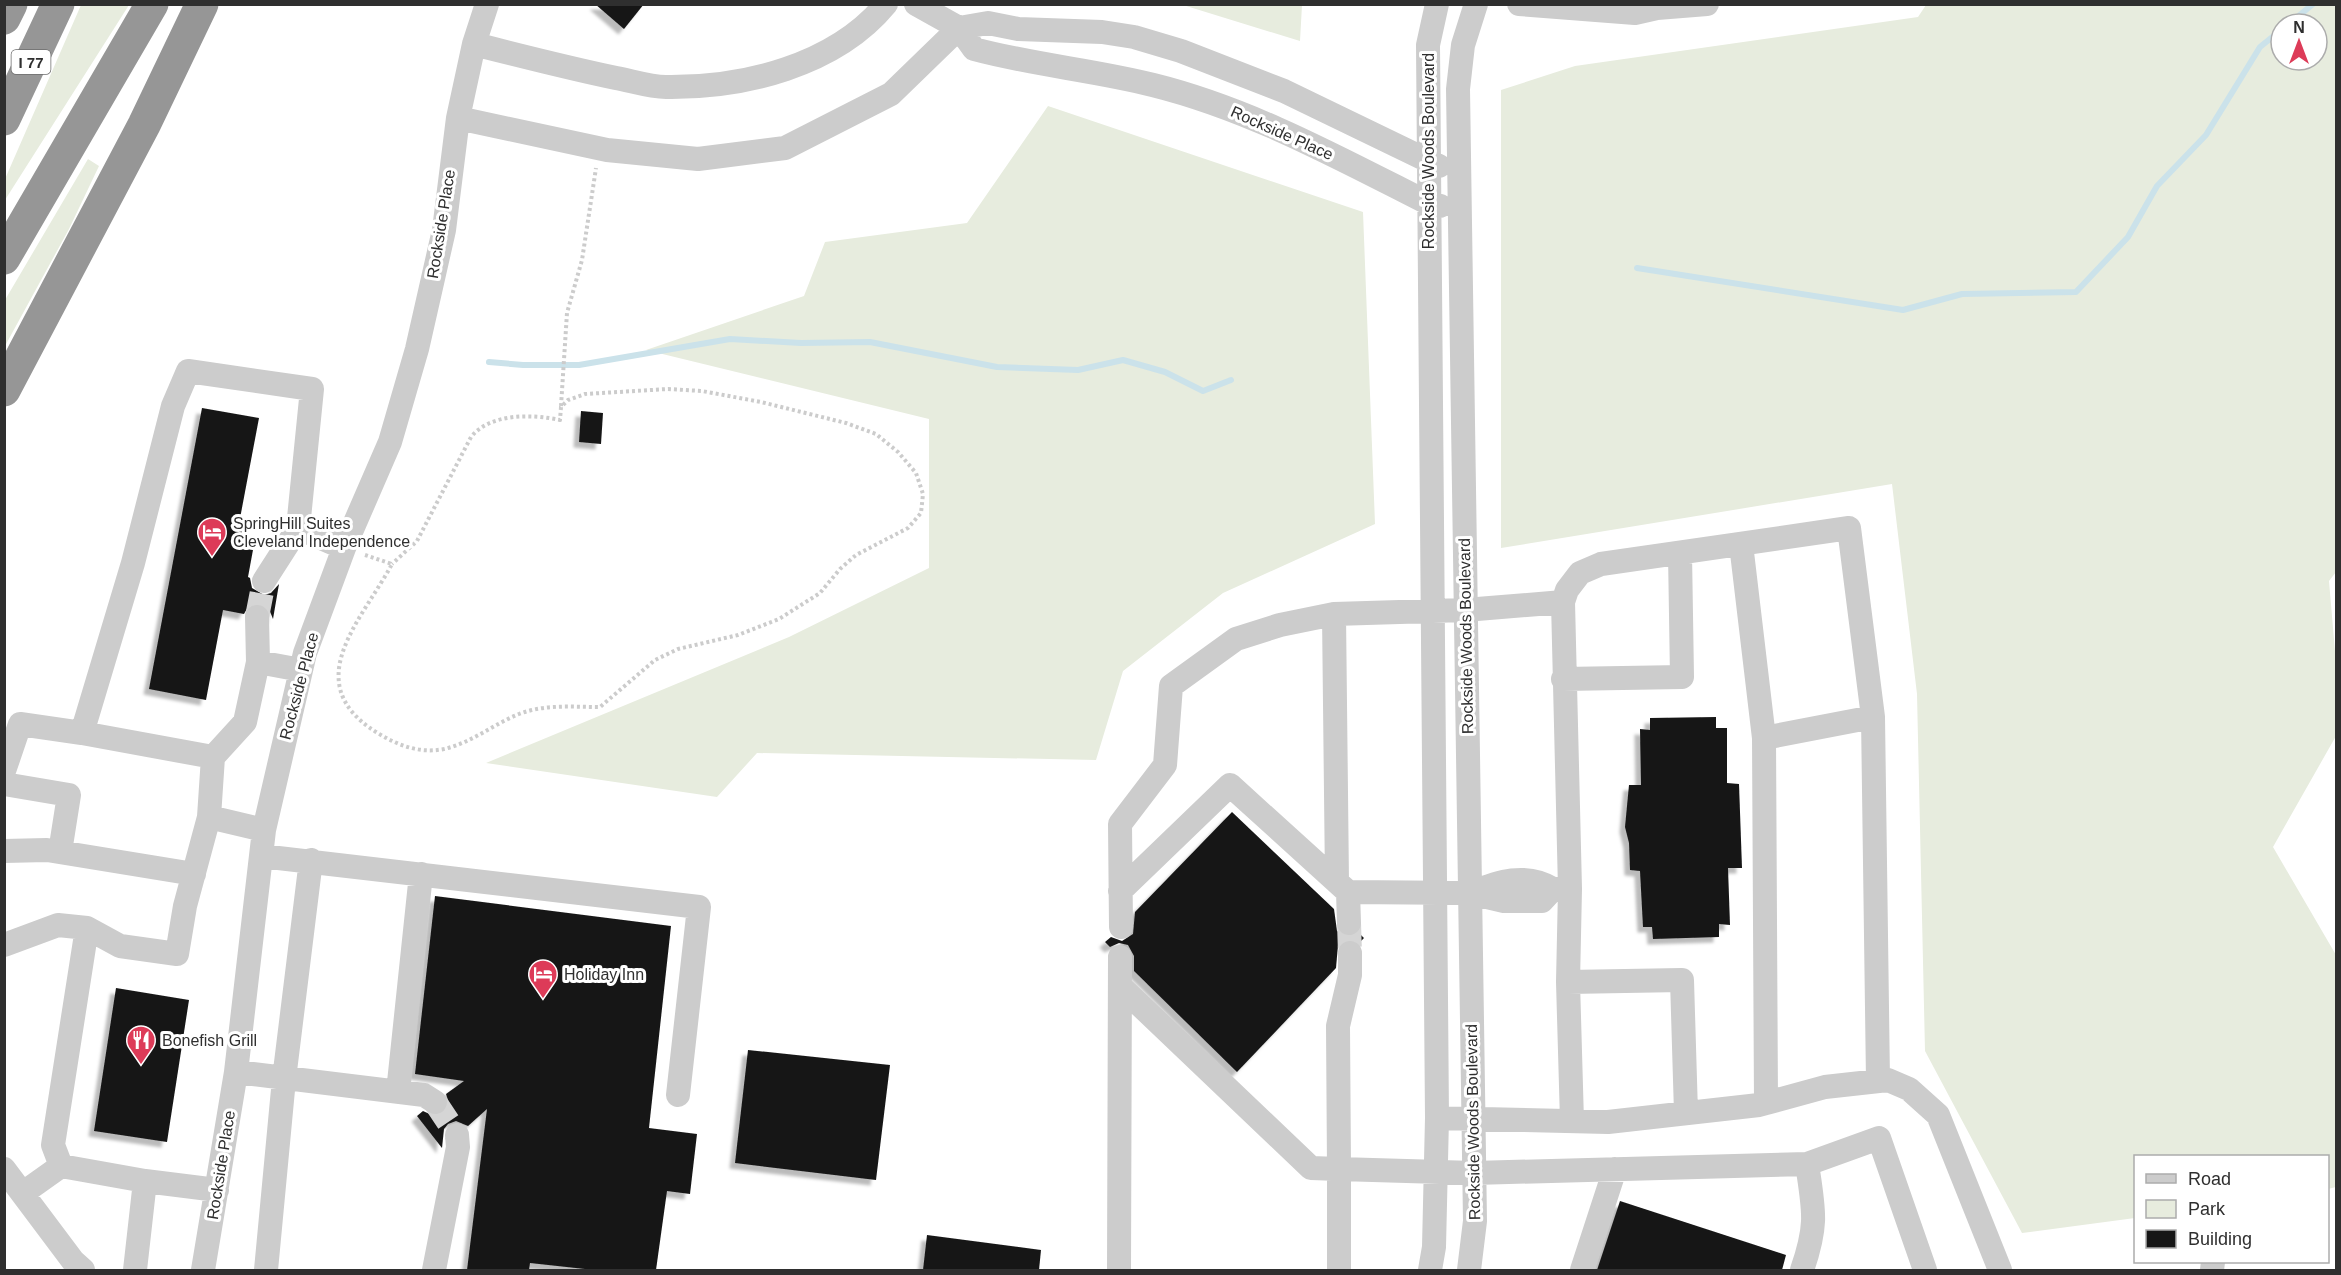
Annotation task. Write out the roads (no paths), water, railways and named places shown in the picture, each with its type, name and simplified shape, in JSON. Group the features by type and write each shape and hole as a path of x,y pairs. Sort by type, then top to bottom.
{"highway":[{"path":"4,18 11,4"},
{"name":"I 77","path":"4,119 58,4"},
{"path":"4,258 152,4"},
{"path":"7,388 144,125 202,4"},
{"path":"144,125 225,4"}],"street":[{"name":"Rockside Place","path":"203,1270 236,1072 264,830 301,670 352,550 390,442 417,349 444,230 458,118 474,44 488,4"},
{"path":"474,44 582,71 664,88 743,82 827,53 878,14 886,4"},
{"path":"916,4 959,27 988,23 1018,29 1102,32 1159,44 1229,69 1343,118 1428,162 1461,175"},
{"name":"Rockside Woods Boulevard","path":"1430,1270 1434,1247 1437,1118 1428,45 1437,4"},
{"name":"Rockside Woods Boulevard","path":"1469,1270 1474,1221 1474,1173 1458,89 1463,45 1476,4"},
{"path":"1519,4 1635,13 1657,6 1707,4"},
{"name":"Rockside Place","path":"959,27 974,50 1015,60 1154,85 1237,112 1299,139 1428,203 1459,211"},
{"path":"458,118 600,149 698,159 785,148 891,94 959,27"},
{"path":"1097,73 1102,32"},
{"path":"82,732 133,563 173,406 188,371 312,389 298,528 264,580"},
{"path":"298,528 352,550"},
{"path":"1572,1121 1568,982 1562,889 1569,768 1563,679 1563,603 1567,590 1580,573 1601,564 1849,528 1873,717 1878,1081"},
{"path":"1741,544 1764,738 1766,1103"},
{"path":"1563,679 1682,677 1680,553"},
{"path":"1121,927 1120,824 1165,765 1171,686 1236,639 1280,625 1334,614 1466,610 1563,603"},
{"path":"1334,614 1342,887 1349,923"},
{"path":"4,945 58,925 87,928 120,946 177,954 185,906 209,817 213,757 245,722 258,662 257,616"},
{"path":"258,662 301,670"},
{"path":"1764,738 1873,717"},
{"path":"4,771 20,724 82,732 213,757"},
{"path":"4,784 69,795 60,852"},
{"path":"1120,891 1230,785 1342,887 1470,893 1504,901 1542,901 1562,889"},
{"path":"209,817 264,830"},
{"path":"4,851 60,852 194,874"},
{"path":"261,856 421,873 699,908 678,1095"},
{"path":"266,1270 284,1079 311,860"},
{"path":"398,1092 421,873"},
{"path":"61,1166 53,1144 87,928"},
{"path":"1339,1270 1338,1026 1350,975 1350,953"},
{"path":"1119,1270 1120,957"},
{"path":"1568,982 1683,980 1686,1113"},
{"path":"1120,986 1311,1167 1474,1173 1807,1164 1879,1138 1925,1270"},
{"path":"236,1072 424,1095 435,1102"},
{"path":"1437,1118 1608,1122 1766,1103 1825,1087 1888,1080 1909,1089 1938,1115 2000,1270"},
{"path":"434,1270 458,1147 457,1135"},
{"path":"1802,1270 1813,1237 1815,1216 1807,1164"},
{"path":"23,1193 61,1166 146,1181 216,1190"},
{"path":"4,1169 73,1261 83,1270"},
{"path":"1582,1270 1615,1169"},
{"path":"135,1270 146,1181"}],"waterway":[{"path":"2303,12 2313,4"},
{"path":"1637,268 1903,310 1962,294 2076,292 2128,237 2157,186 2206,135 2260,47 2269,40"},
{"path":"489,362 523,365 579,365 730,339 801,343 870,342 997,367 1078,370 1123,360 1165,372 1203,391 1231,380"}],"tunnel":[{"path":"257,617 264,581"},
{"path":"1349,923 1350,953"},
{"path":"435,1102 457,1135"}],"place":[{"name":"SpringHill Suites Cleveland Independence","path":"212,558"},
{"name":"Holiday Inn","path":"543,1000"},
{"name":"Bonefish Grill","path":"141,1066"}]}
